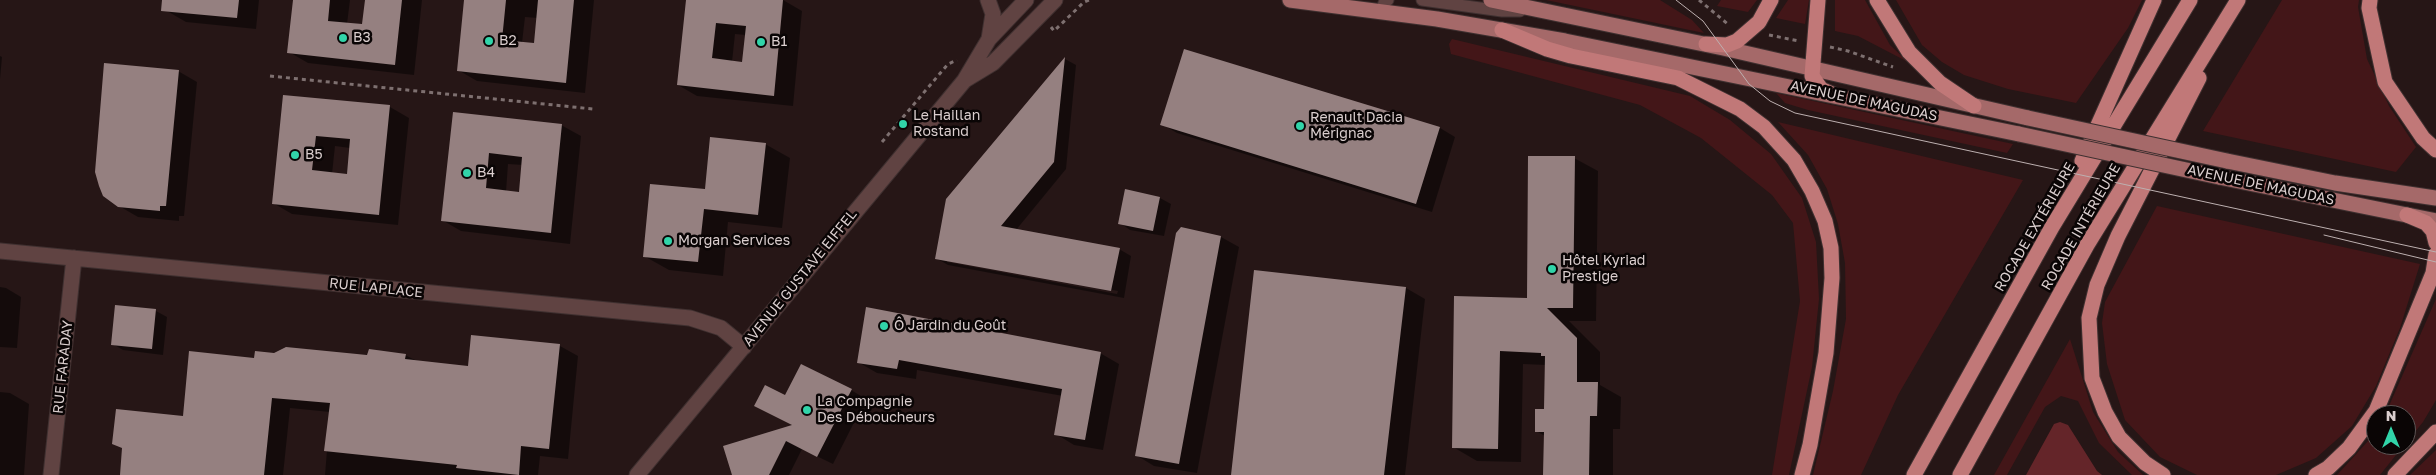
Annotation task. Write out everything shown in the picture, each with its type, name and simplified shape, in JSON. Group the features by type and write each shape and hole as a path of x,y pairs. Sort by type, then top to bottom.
{"highway":[{"path":"1706,44 1726,45 1737,41 1759,22 1771,0"},
{"path":"1818,0 1811,68 1815,83 1821,89 1834,95"},
{"path":"1877,0 1909,52 1940,83 1974,106"},
{"path":"2052,227 2154,0"},
{"name":"ROCADE EXTÉRIEURE","path":"1914,475 2052,227 2190,0"},
{"path":"2163,475 2145,463 2119,437 2105,412 2092,378 2090,318 2098,284 2118,236 2239,0"},
{"name":"ROCADE INTÉRIEURE","path":"1960,475 2087,244 2239,0"},
{"path":"2370,0 2369,8 2385,82 2423,138 2436,150"},
{"path":"1502,30 1547,49 1571,56 1678,78 1740,109 1764,127 1794,160 1812,191 1824,221 1831,248 1832,278 1826,353 1810,446 1802,475"},
{"path":"2407,215 2426,223 2433,231 2436,243"},
{"path":"2316,475 2328,468 2349,448 2376,412 2433,273 2436,254"},
{"path":"2395,475 2436,432"}],"main road":[{"name":"AVENUE DE MAGUDAS","path":"1290,0 1384,6 1834,95 2218,177 2436,221"},
{"name":"AVENUE DE MAGUDAS","path":"1491,0 1530,4 1974,106 2228,161 2335,183 2436,198"}],"street":[{"name":"AVENUE GUSTAVE EIFFEL","path":"988,0 993,14 989,39"},
{"name":"AVENUE GUSTAVE EIFFEL","path":"637,475 964,81 989,39 1026,0"},
{"name":"AVENUE GUSTAVE EIFFEL","path":"964,81 993,64 1054,0"},
{"name":"RUE LAPLACE","path":"0,251 690,318 721,328 744,347"},
{"name":"RUE FARADAY","path":"51,475 74,258"}],"lane":[{"path":"1422,0 1502,11 1530,4"}],"path":[{"path":"882,142 948,64 979,54"},
{"path":"270,76 593,109"}],"shaded area":[{"path":"1546,0 1660,0 1692,20 1704,33"},
{"path":"1721,0 1757,0 1748,12 1717,6"},
{"path":"1788,0 1809,0 1805,24 1776,18"},
{"path":"1835,0 1865,0 1890,45 1908,62 1858,36 1835,31"},
{"path":"1896,0 2142,0 2128,28 2076,103 2008,89 1964,75 1942,62 1922,45"},
{"path":"2282,0 2359,0 2358,7 2367,59 2389,106 2416,147 2396,172 2203,131"},
{"path":"1452,39 1690,96 1730,120 1771,154 1802,198 1816,242 1819,299 1812,367 1789,475 1772,475 1800,301 1793,223 1772,195 1701,138 1640,105 1451,54 1449,44"},
{"path":"1776,93 2013,144 2007,153 1808,110 1785,103"},
{"path":"1778,122 2023,180 1898,395 1861,475 1813,475 1833,391 1846,319 1845,263 1838,224 1827,189 1808,155"},
{"path":"2157,206 2420,264 2400,328 2376,386 2352,426 2316,458 2276,475 2197,475 2160,457 2125,420 2107,364 2102,323 2105,302"},
{"path":"2436,299 2436,400 2416,431 2416,405 2389,405"},
{"path":"2070,339 2093,412 2118,452 2143,475 2132,475 2099,443 2078,401 2061,396 2045,407 2007,475 1994,475"},
{"path":"2060,422 2068,425 2097,471 2102,475 2026,475 2054,424"},
{"path":"2366,443 2366,455 2396,455 2380,475 2337,475"},
{"path":"2436,450 2436,475 2410,475"}],"building":[{"path":"162,0 239,0 237,18 161,11"},
{"name":"B3","path":"293,0 330,0 328,21 362,24 365,0 402,0 395,65 287,53"},
{"name":"B2","path":"464,0 506,0 502,40 534,43 538,0 574,0 566,83 457,71"},
{"name":"B1","path":"686,0 783,0 774,96 677,85","holes":["716,23 746,26 742,62 712,58"]},
{"name":"Renault Dacia Mérignac","path":"1184,49 1440,127 1416,204 1160,125"},
{"path":"1065,57 1054,162 1001,226 1120,248 1111,291 935,259 946,199"},
{"path":"104,63 179,70 166,206 160,206 160,211 118,207 103,196 99,186 95,172"},
{"name":"B5","path":"283,95 390,105 379,215 272,204","holes":["316,136 350,139 347,174 312,170"]},
{"name":"B4","path":"453,112 562,124 551,233 441,221","holes":["489,153 522,157 519,192 486,188"]},
{"path":"710,137 766,143 758,215 704,209 698,262 643,257 650,184 705,189"},
{"path":"1528,156 1575,156 1573,308 1547,308 1577,338 1577,382 1598,382 1597,416 1590,416 1589,475 1543,475 1544,432 1535,432 1535,409 1544,409 1545,356 1541,356 1541,353 1500,351 1498,449 1452,448 1454,296 1527,298"},
{"path":"1125,189 1160,197 1153,231 1118,224"},
{"path":"1181,227 1221,236 1179,464 1135,456 1176,233"},
{"path":"1254,270 1406,287 1384,475 1231,475"},
{"path":"115,305 156,309 152,349 111,345"},
{"path":"866,307 1101,352 1085,440 1054,435 1062,389 899,360 897,369 857,363"},
{"path":"471,335 560,344 549,449 521,446 519,475 456,468 457,465 324,451 330,403 272,398 264,475 120,475 122,448 112,444 116,409 183,416 189,351 254,358 255,351 274,353 286,347 367,355 369,349 406,354 405,359 468,366"},
{"path":"801,364 852,389 817,457 786,441 769,475 732,475 723,446 792,425 754,406 765,385 785,395"}],"tram line":[{"path":"1676,0 1703,21 1749,84 1770,101 1795,113 2436,252"},
{"path":"2324,235 2436,262"}],"place":[{"name":"B3","path":"343,38"},
{"name":"B2","path":"489,41"},
{"name":"B1","path":"761,42"},
{"name":"Le Haillan Rostand","path":"903,124"},
{"name":"Renault Dacia Mérignac","path":"1300,126"},
{"name":"B5","path":"295,155"},
{"name":"B4","path":"467,173"},
{"name":"Morgan Services","path":"668,241"},
{"name":"Hôtel Kyriad Prestige","path":"1552,269"},
{"name":"Ô Jardin du Goût","path":"884,326"},
{"name":"La Compagnie Des Déboucheurs","path":"807,410"}]}
